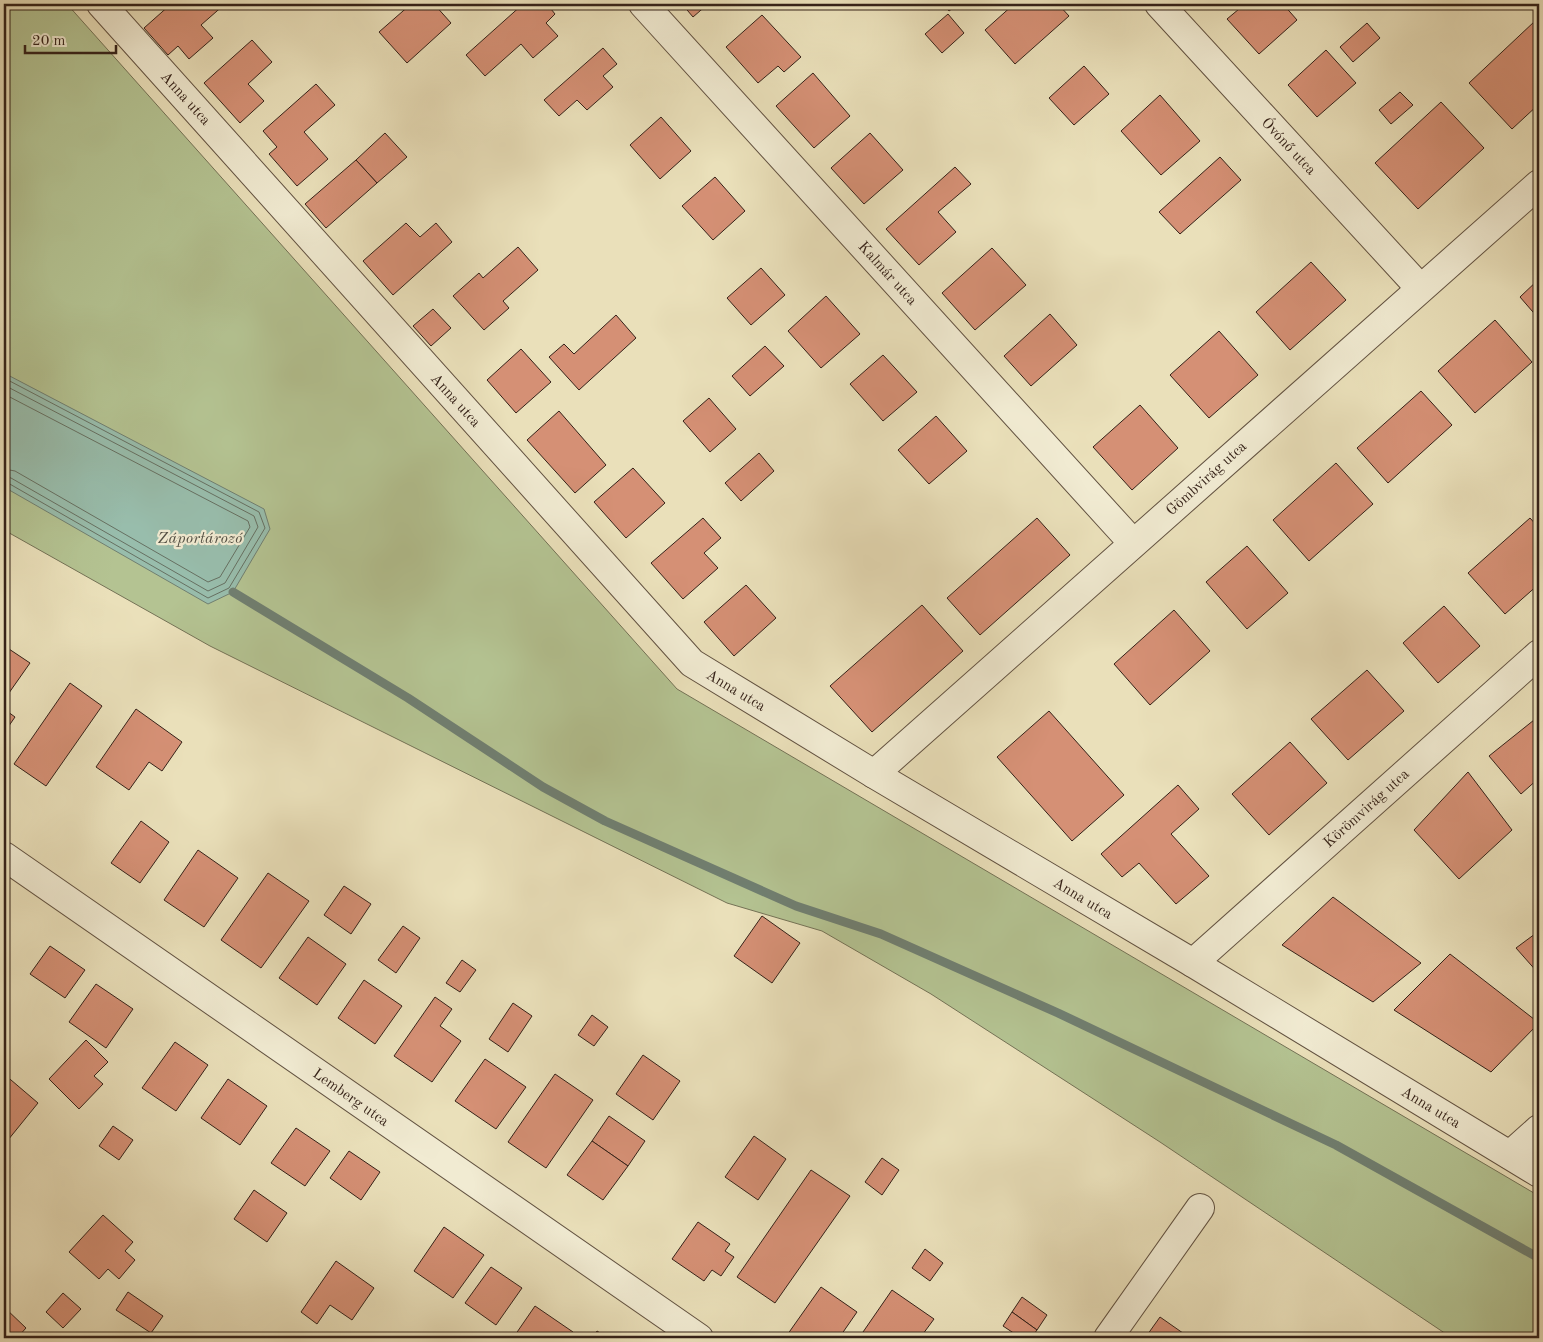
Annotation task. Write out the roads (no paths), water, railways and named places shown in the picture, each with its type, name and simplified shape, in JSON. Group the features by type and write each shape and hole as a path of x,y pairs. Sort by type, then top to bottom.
{"street":[{"name":"Anna utca","path":"102,4 692,663 1539,1173"},
{"name":"Kalmár utca","path":"643,4 1134,543"},
{"name":"Óvónő utca","path":"1158,4 1420,288"},
{"name":"Gömbvirág utca","path":"874,774 1539,184"},
{"name":"Körömvirág utca","path":"1192,963 1539,654"},
{"name":"Lemberg utca","path":"4,856 699,1338"},
{"path":"1510,1155 1539,1128"},
{"path":"1108,1338 1200,1208"}],"water":[{"name":"Záportározó","path":"4,373 264,509 270,529 233,592 208,604 4,487"}],"waterway":[{"path":"233,592 408,698 543,787 605,821 796,906 881,934 1058,1013 1336,1145 1539,1258"}]}
